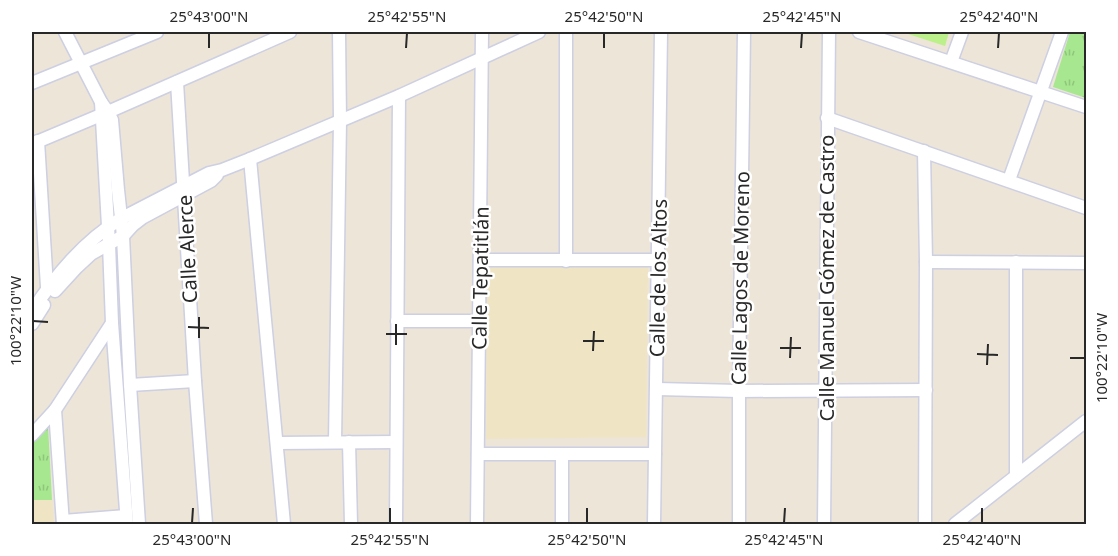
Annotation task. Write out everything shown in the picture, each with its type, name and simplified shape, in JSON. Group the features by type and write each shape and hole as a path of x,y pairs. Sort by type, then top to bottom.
{"street":[{"path":"55,410 63,523 126,520 130,385 122,218 117,190 112,120 103,109 65,32"},
{"path":"32,83 81,63 133,36 156,32"},
{"path":"47,288 35,143 103,109 177,82 290,32"},
{"path":"335,442 340,121 339,32"},
{"name":"Calle Tepatitlán","path":"477,525 482,32"},
{"path":"32,324 57,289 91,254 123,236 142,218 209,173 250,159 399,96 539,32"},
{"path":"566,32 566,261"},
{"name":"Calle de los Altos","path":"654,525 661,32"},
{"name":"Calle Lagos de Moreno","path":"739,525 744,32"},
{"name":"Calle Manuel Gómez de Castro","path":"824,525 829,32"},
{"path":"859,32 1086,108"},
{"path":"951,62 962,32"},
{"path":"1009,180 1062,32"},
{"name":"Calle Alerce","path":"177,82 206,525"},
{"path":"396,525 399,96"},
{"path":"103,109 112,323 139,525"},
{"path":"827,118 1086,208"},
{"path":"924,151 925,525"},
{"path":"250,159 284,525"},
{"path":"32,311 47,288 72,259 108,227 122,218 184,191"},
{"path":"480,261 658,260"},
{"path":"926,262 1086,263"},
{"path":"1016,262 1016,476"},
{"path":"397,321 479,321"},
{"path":"32,435 55,410 112,323"},
{"path":"130,385 195,381"},
{"path":"657,389 926,390"},
{"path":"955,525 1086,421"},
{"path":"349,442 351,525"},
{"path":"277,443 396,442"},
{"path":"478,454 655,454"},
{"path":"562,455 562,525"}],"shaded area":[{"path":"487,265 648,265 646,437 486,439"},
{"path":"32,500 52,500 54,524 32,524"}],"green space":[{"path":"902,32 949,32 945,46"},
{"path":"1070,32 1086,32 1086,98 1053,87"},
{"path":"48,426 52,500 32,500 32,442"}]}
